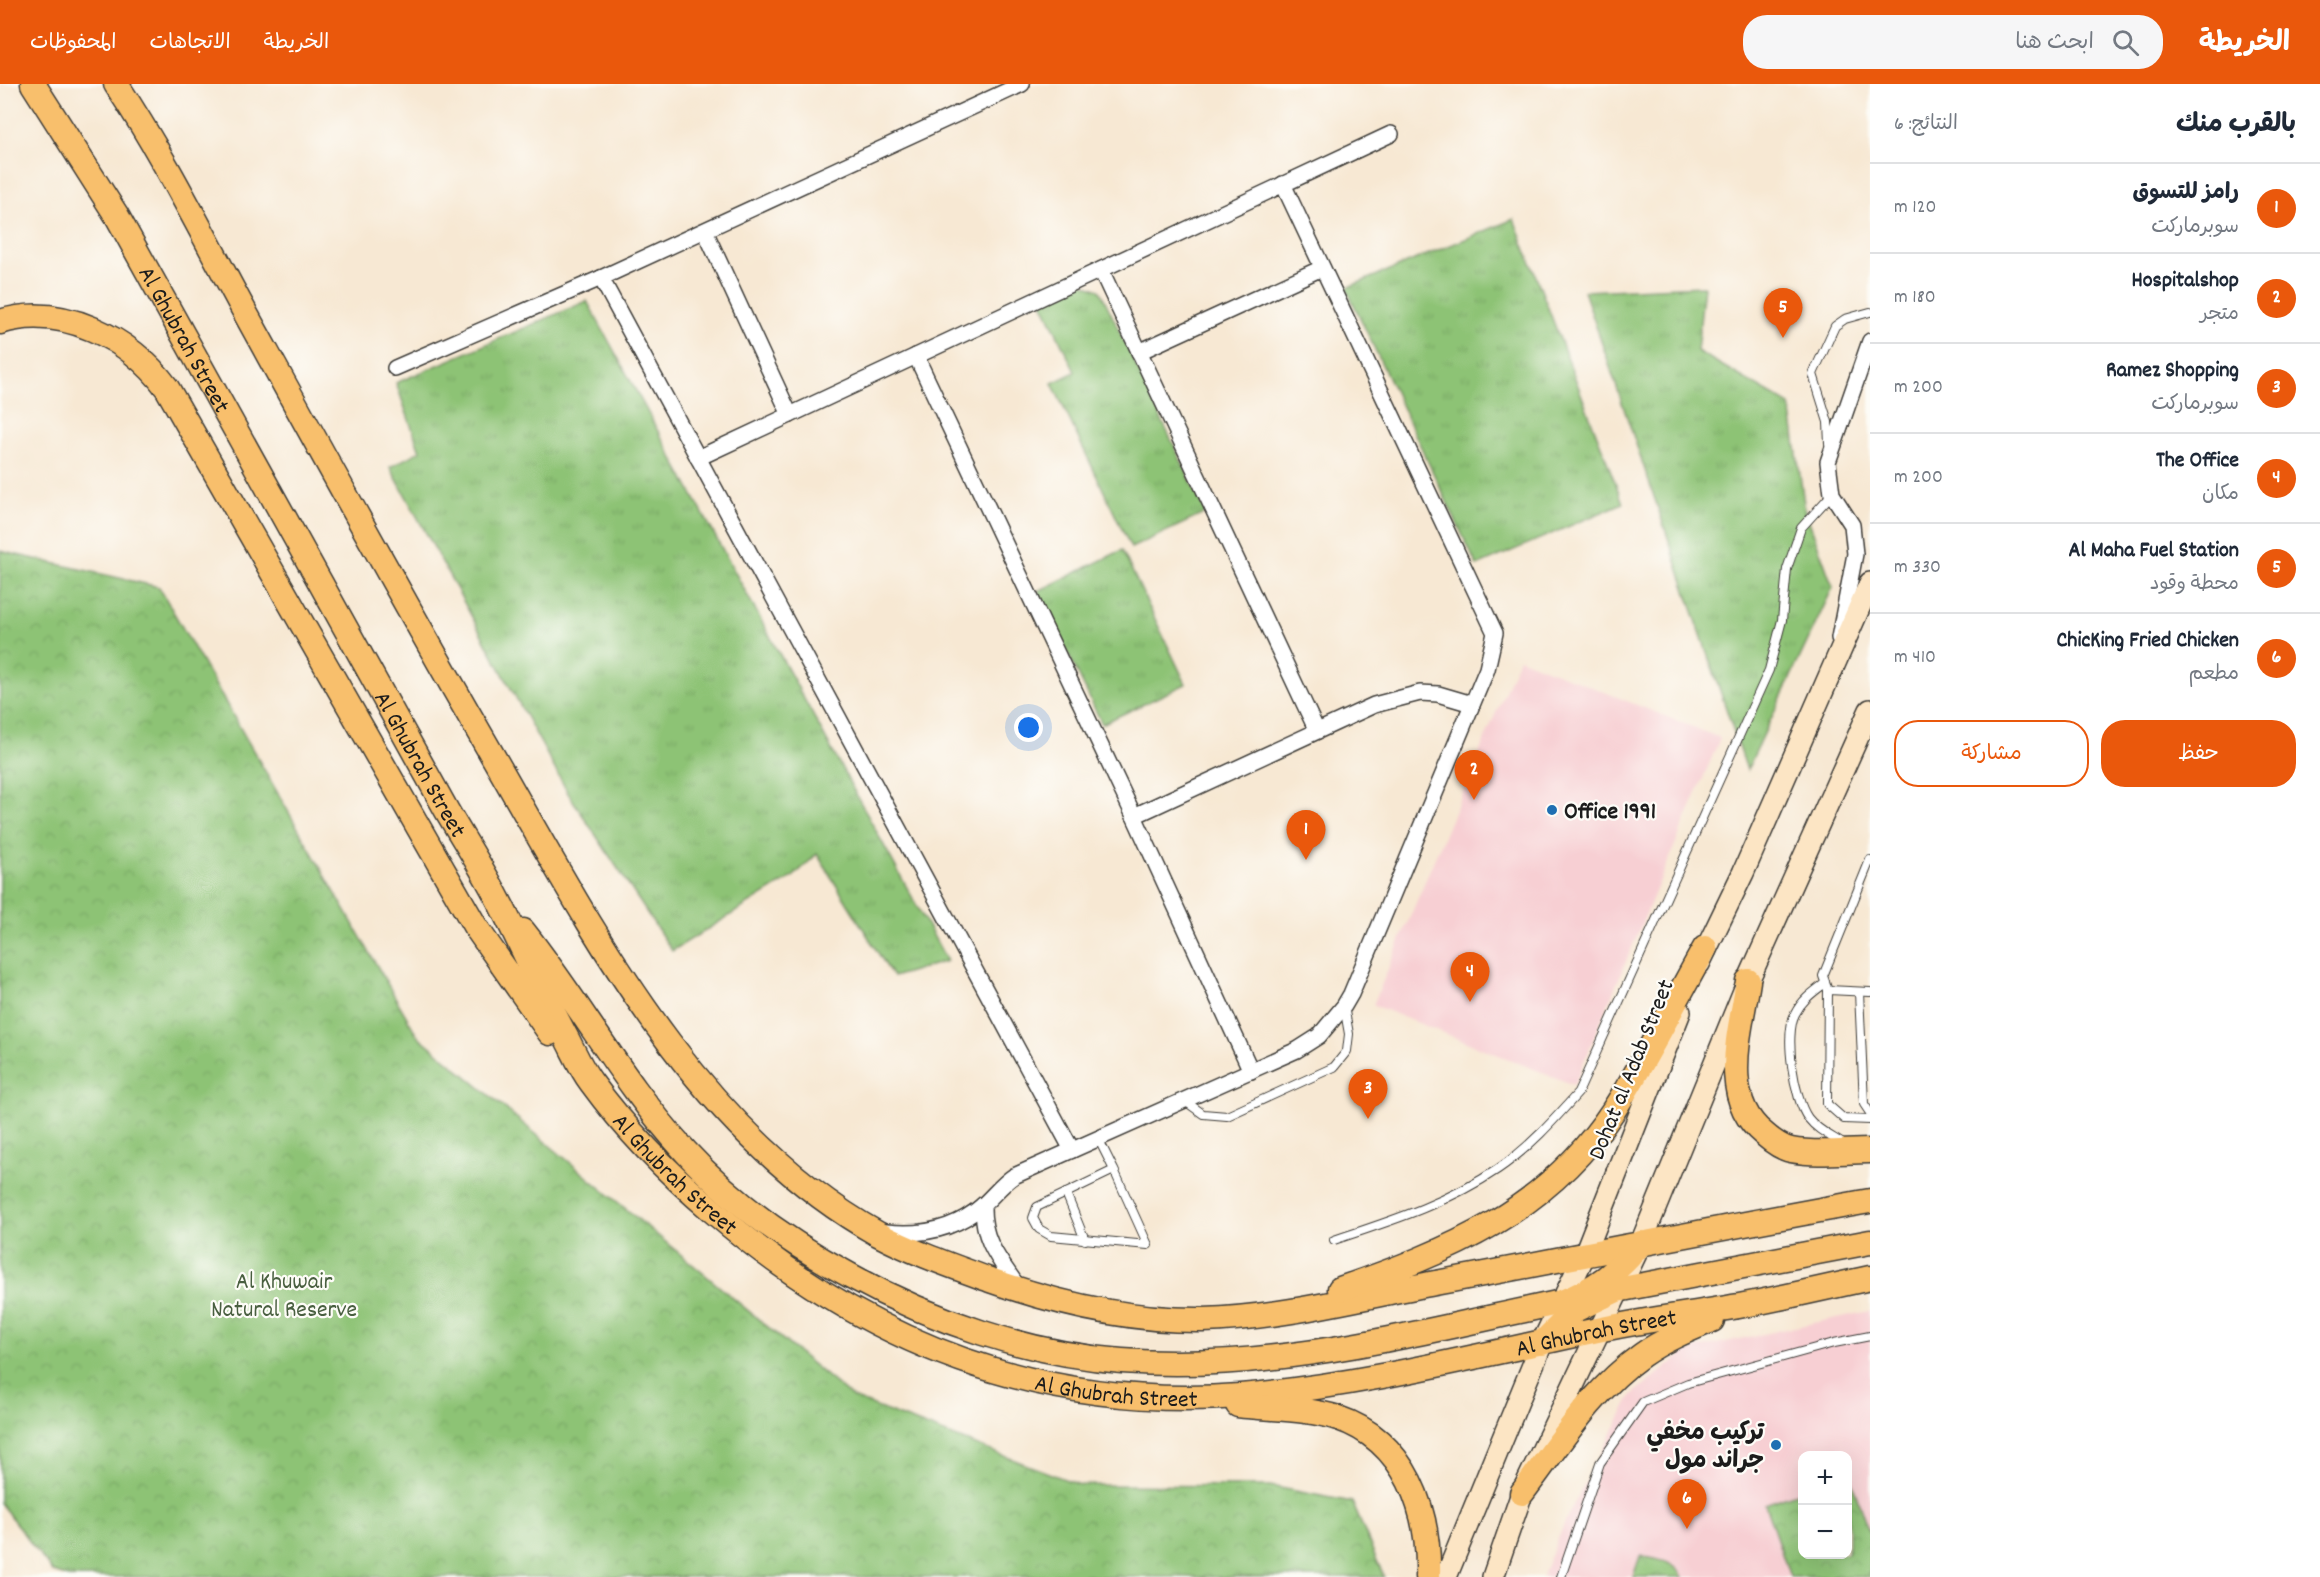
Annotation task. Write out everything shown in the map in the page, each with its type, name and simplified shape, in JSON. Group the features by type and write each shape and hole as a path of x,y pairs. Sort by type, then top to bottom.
{"main road":[{"name":"Al Ghubrah Street","path":"33,84 117,216 501,904 536,981 588,1079 651,1154 735,1231 830,1299 874,1324 975,1366 1071,1388 1179,1398 1240,1396 1358,1380 1599,1330 1749,1304 1870,1278"},
{"path":"118,86 398,591 613,965 716,1101 753,1138 795,1174 834,1206 873,1231 916,1253 1058,1302 1165,1318 1204,1320 1267,1314 1870,1201"},
{"path":"0,322 34,316 58,318 79,324 108,336 134,353 153,369 167,387 476,926 547,1030 588,1079"},
{"name":"Dohat al Adab Street","path":"1446,1577 1542,1343 1584,1256 1705,948 1743,873 1833,672 1870,583"},
{"path":"1493,1577 1522,1493 1641,1243 1748,981 1870,710"},
{"path":"501,904 542,955 646,1104 686,1153 767,1223 825,1262 878,1291 936,1316 989,1335 1056,1351 1121,1361 1190,1363 1277,1356 1332,1348 1562,1302 1585,1293 1606,1280 1625,1263 1641,1243"},
{"path":"1267,1314 1413,1264 1453,1246 1515,1210 1555,1179 1586,1147 1613,1111 1705,948"},
{"path":"1748,981 1735,1070 1738,1093 1756,1128 1774,1143 1788,1150 1863,1151"},
{"path":"1542,1343 1575,1310 1617,1290 1870,1242"},
{"path":"1643,1284 1630,1294 1628,1305 1637,1319 1648,1321"},
{"path":"1522,1493 1598,1395 1640,1356 1684,1332 1749,1304"},
{"path":"1179,1398 1316,1412 1339,1419 1364,1431 1391,1454 1417,1497 1425,1522 1428,1577"}],"street":[{"path":"395,368 705,231 1022,84"},
{"path":"698,458 1391,134"},
{"path":"873,1231 916,1234 938,1231 983,1205 998,1187 1014,1176 1251,1071 1320,1036 1344,1006 1472,704 1492,652 1495,633 1283,184"},
{"path":"705,231 790,415"},
{"path":"1139,352 1322,268"},
{"path":"1101,270 1317,730"},
{"path":"601,278 1072,1150"},
{"path":"1833,672 1855,554 1852,525 1832,494 1828,462 1870,341"},
{"path":"916,356 1134,816 1251,1071"},
{"path":"1134,816 1374,705 1420,693 1449,696 1472,704"},
{"path":"983,1205 983,1227 997,1256 1020,1290"}],"lane":[{"path":"1828,462 1828,422 1814,374 1835,326 1845,319 1870,312"},
{"path":"1334,1240 1443,1201 1499,1168 1550,1125 1578,1093 1769,670 1782,620 1787,569 1801,528 1832,494"},
{"path":"1870,860 1823,976 1826,987 1827,1104 1844,1119 1870,1120"},
{"path":"1863,1151 1818,1129 1799,1104 1792,1066 1794,1017 1806,998 1826,987 1870,992"},
{"path":"1859,992 1864,1104 1870,1113"},
{"path":"1185,1101 1203,1114 1227,1116 1334,1067 1347,1051 1349,1034 1344,1006"},
{"path":"1099,1140 1114,1170 1148,1245 1051,1236 1039,1229 1034,1218 1036,1207 1114,1170"},
{"path":"1066,1192 1085,1240"},
{"path":"1561,1577 1600,1463 1643,1402 1688,1383 1834,1343 1870,1336"}],"shaded area":[{"path":"1519,658 1720,738 1574,1085 1373,1005"},
{"path":"1870,1311 1870,1577 1542,1577 1568,1515 1632,1395 1688,1350"}],"green space":[{"path":"1514,219 1623,503 1477,566 1346,288"},
{"path":"1082,283 1100,290 1206,513 1131,548 1052,383 1075,372 1042,302"},
{"path":"1704,286 1697,351 1790,405 1805,510 1833,587 1747,770 1584,291"},
{"path":"587,301 947,961 893,977 817,854 794,876 672,951 568,793 390,467 420,451 396,383"},
{"path":"1122,550 1186,684 1102,724 1038,591"},
{"name":"Al Khuwair Natural Reserve","path":"0,551 159,587 417,1035 853,1398 1080,1485 1270,1486 1352,1502 1384,1577 69,1577 53,1572 0,1503"},
{"path":"1852,1483 1870,1535 1870,1577 1790,1577 1765,1504 1798,1492 1798,1559 1852,1559"},
{"path":"1640,1556 1670,1564 1683,1577 1633,1577"}],"place":[{"name":"Al Maha Fuel Station","path":"1783,338"},
{"name":"Hospitalshop","path":"1474,800"},
{"name":"Office 1991","path":"1552,810"},
{"name":"رامز للتسوق","path":"1306,860"},
{"name":"The Office","path":"1470,1002"},
{"name":"Ramez Shopping","path":"1368,1119"},
{"name":"تركيب مخفي جراند مول","path":"1776,1445"},
{"name":"ChicKing Fried Chicken","path":"1687,1529"}]}
